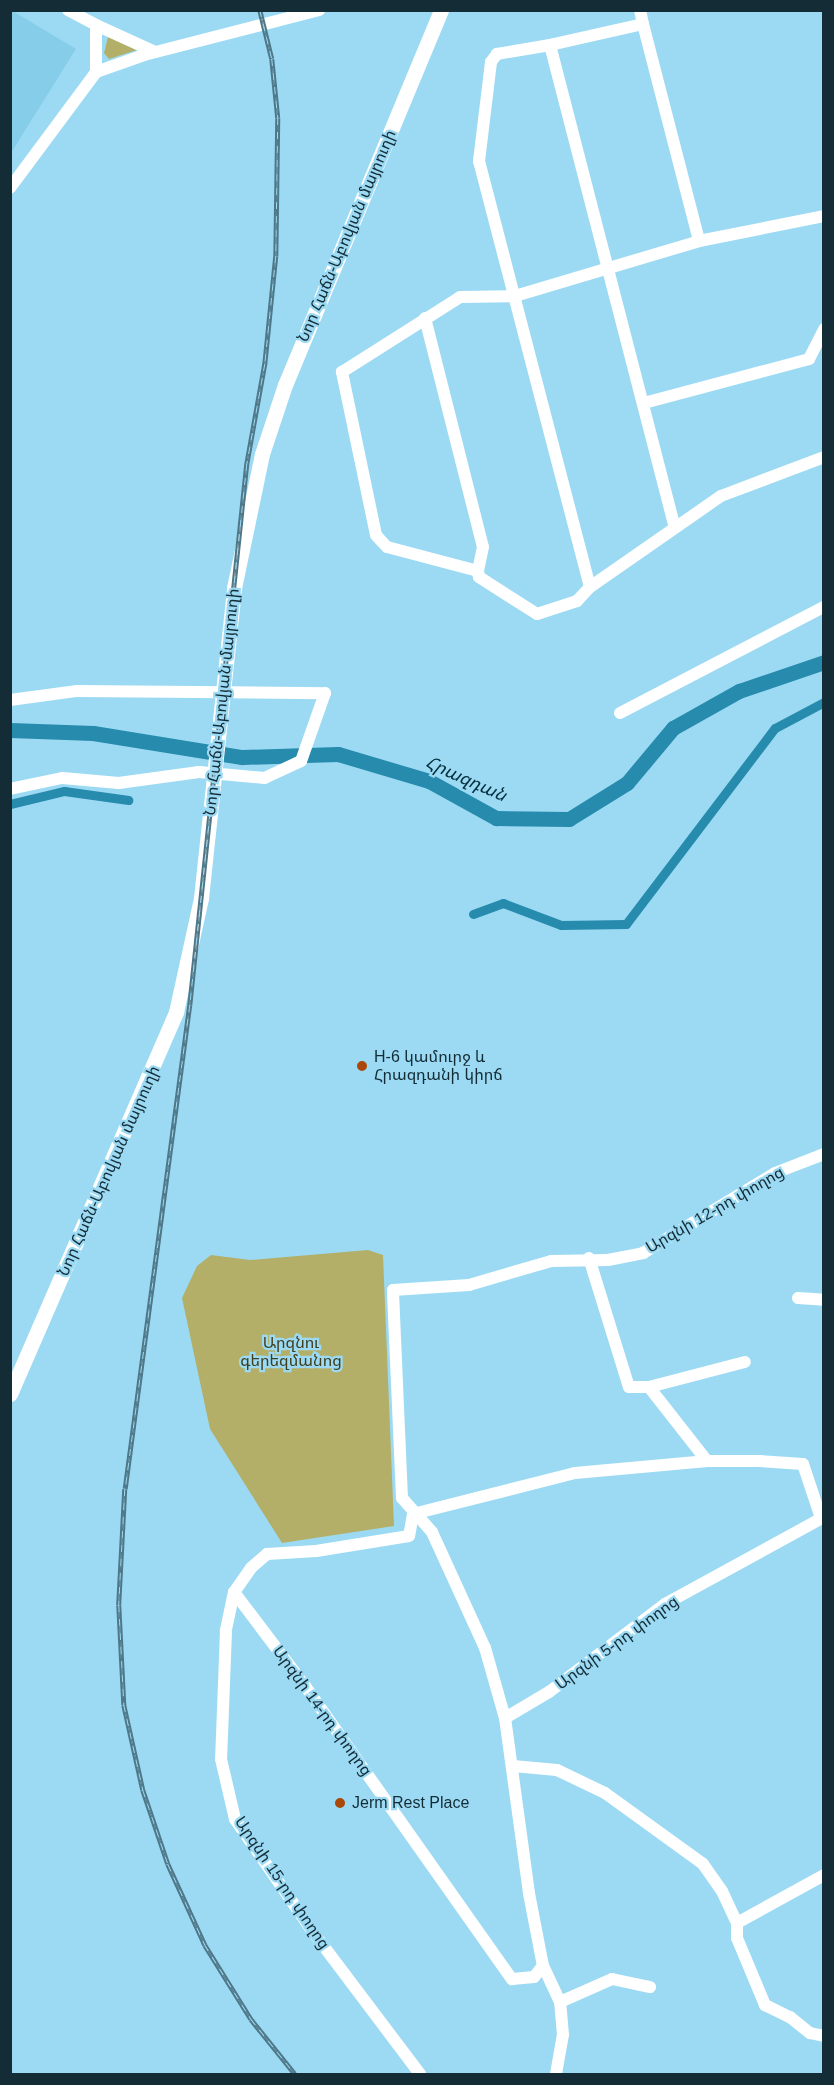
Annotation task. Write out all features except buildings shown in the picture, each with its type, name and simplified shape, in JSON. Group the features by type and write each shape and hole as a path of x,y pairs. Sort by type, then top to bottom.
{"main road":[{"name":"Նոր Հաճն-Աբովյան մայրուղի","path":"10,1395 164,1046 187,967 201,898 244,528 265,444 307,332 441,10"}],"street":[{"path":"68,10 155,52"},
{"path":"10,188 96,72 155,52 272,24 319,10"},
{"path":"640,10 699,242"},
{"path":"590,587 479,161 491,62 497,54 550,45 643,24"},
{"path":"96,25 96,72"},
{"path":"550,45 606,270 644,403 674,525"},
{"path":"478,571 387,548 376,536 342,372 460,297 515,296 699,242 824,216"},
{"path":"425,318 483,547 479,577 537,614 577,601 590,587 674,525 721,496 824,457"},
{"path":"644,403 809,359 824,329"},
{"path":"621,712 824,606"},
{"path":"10,700 77,691 325,693 301,761 265,778 199,772 119,783 62,778 10,789"},
{"name":"Արզնի 12-րդ փողոց","path":"413,1514 402,1498 393,1290 470,1285 551,1261 589,1258 608,1260 643,1253 775,1173 824,1154"},
{"path":"589,1258 629,1387 649,1387 745,1362"},
{"path":"798,1298 824,1300"},
{"path":"649,1387 707,1461"},
{"path":"413,1514 576,1473 707,1461 803,1464 822,1518"},
{"path":"413,1514 432,1532 459,1590 484,1648 505,1718 529,1893 543,1966 560,2002 563,2035 556,2074"},
{"name":"Արզնի 15-րդ փողոց","path":"413,1514 409,1536 316,1551 267,1554 251,1568 234,1592 226,1631 221,1759 235,1819 313,1932 420,2074"},
{"name":"Արզնի 5-րդ փողոց","path":"505,1718 549,1692 665,1604 822,1518"},
{"name":"Արզնի 14-րդ փողոց","path":"234,1592 305,1686 512,1979 534,1977 543,1966"},
{"path":"513,1766 557,1770 619,1802 703,1864 722,1891 736,1923 737,1938 765,2005 790,2017 810,2033 824,2036"},
{"path":"736,1923 824,1875"},
{"path":"560,2002 612,1979 650,1987"}],"shaded area":[{"path":"10,11 76,49 11,153"}],"green space":[{"path":"108,37 140,49 109,59 104,53"},
{"name":"Արզնու գերեզմանոց","path":"368,1250 383,1255 394,1526 282,1543 210,1429 182,1298 197,1266 211,1255 250,1260"}],"waterway":[{"name":"Հրազդան","path":"10,730 93,733 242,757 338,754 429,781 496,818 569,819 627,783 673,728 739,691 824,662"},
{"path":"473,914 503,903 561,925 626,924 775,728 824,702"},
{"path":"10,804 64,791 128,800"}],"railway":[{"path":"260,10 272,59 278,118 276,256 265,364 247,464 190,1005 125,1489 119,1605 124,1705 143,1790 168,1864 205,1945 251,2019 295,2074"}],"place":[{"name":"H-6 կամուրջ և Հրազդանի կիրճ","path":"362,1066"},
{"name":"Jerm Rest Place","path":"340,1803"}]}
